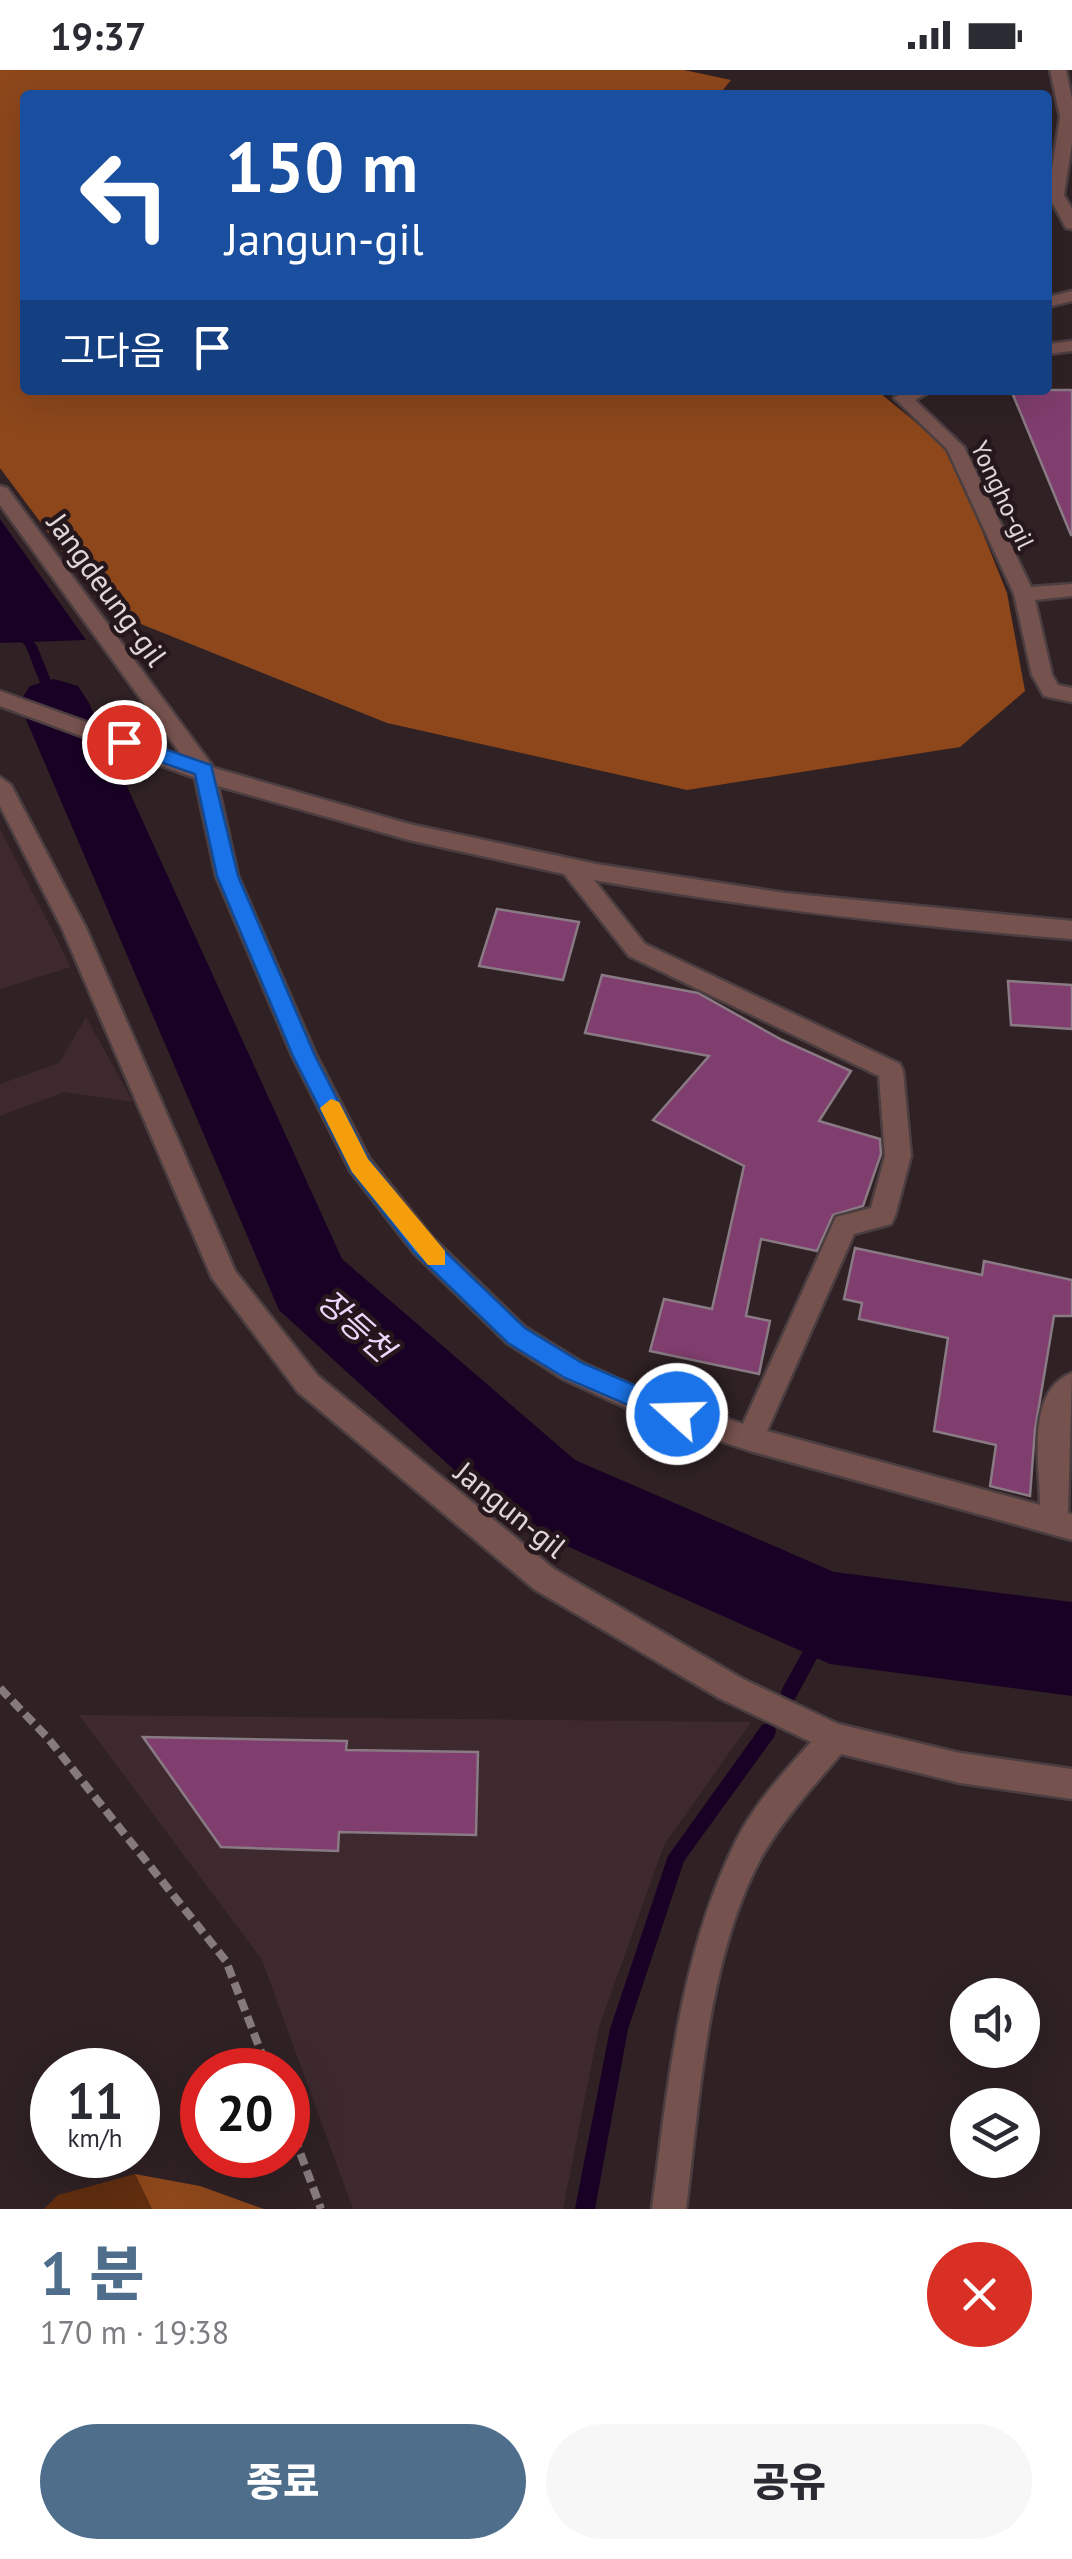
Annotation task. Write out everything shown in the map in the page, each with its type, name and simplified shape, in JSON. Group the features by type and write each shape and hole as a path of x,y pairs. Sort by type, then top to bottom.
{"street":[{"path":"1058,70 1068,117 1056,195 1072,224"},
{"name":"Yongho-gil","path":"911,395 903,398 955,447 1024,594 1042,676 1052,691 1072,696"},
{"name":"Jangdeung-gil","path":"0,492 204,770"},
{"name":"Yongho-gil","path":"1024,594 1072,590"},
{"path":"0,698 314,808 574,871 882,917 1072,930"},
{"path":"204,770 228,876 304,1056 360,1166 423,1245 516,1335 573,1370 640,1402 750,1439 1063,1525 1055,1405 1072,1385"},
{"name":"Jangun-gil","path":"0,785 74,928 225,1278 308,1384 544,1579 730,1688 835,1738 960,1768 1072,1784"},
{"path":"574,871 637,950 892,1071 898,1156 882,1216 845,1226 750,1439"},
{"path":"669,2209 689,2057 723,1906 774,1808 835,1738"}],"path":[{"path":"0,1688 47,1737 226,1961 260,2048"},
{"path":"310,2178 322,2209"}],"shaded area":[{"path":"0,70 684,70 731,80 723,90 20,90 20,395 882,395 949,449 1007,593 1025,691 960,747 687,790 387,723 106,610 0,468"},
{"path":"0,519 86,640 0,643"},
{"path":"0,829 71,967 0,989"},
{"path":"86,1017 133,1102 64,1092 0,1116 0,1084 59,1063"},
{"path":"79,1715 751,1722 664,1845 599,2027 563,2209 353,2209 310,2091 310,2048 294,2048 262,1960"},
{"path":"120,2178 137,2178 152,2209 44,2209 58,2195"},
{"path":"137,2178 200,2186 264,2209 152,2209"}],"building":[{"path":"1052,390 1072,390 1071,535 1013,395 1052,395"},
{"path":"497,909 579,922 563,980 479,966"},
{"path":"602,975 698,993 782,1040 851,1071 819,1121 880,1139 881,1154 863,1206 833,1215 817,1251 761,1239 746,1316 770,1321 759,1374 650,1351 664,1299 712,1309 744,1166 653,1120 709,1056 585,1033"},
{"path":"1008,981 1072,985 1072,1029 1011,1025"},
{"path":"855,1248 982,1275 984,1261 1072,1280 1072,1316 1054,1316 1035,1430 1030,1496 990,1486 996,1445 934,1431 948,1338 859,1319 862,1303 844,1299"},
{"path":"143,1737 347,1741 346,1750 478,1752 476,1835 339,1832 338,1851 221,1847"}],"waterway":[{"name":"장등천","path":"0,607 31,646 54,703"},
{"name":"장등천","path":"54,703 310,1284 542,1490 830,1618 1072,1649"},
{"path":"788,1695 830,1618"},
{"path":"585,2209 619,2029 677,1856 768,1731"}],"slow traffic":[{"path":"331,1108 360,1166 437,1258"}],"route":[{"path":"124,742 204,770 228,876 304,1056 360,1166 423,1245 516,1335 573,1370 640,1402 677,1414"}]}
